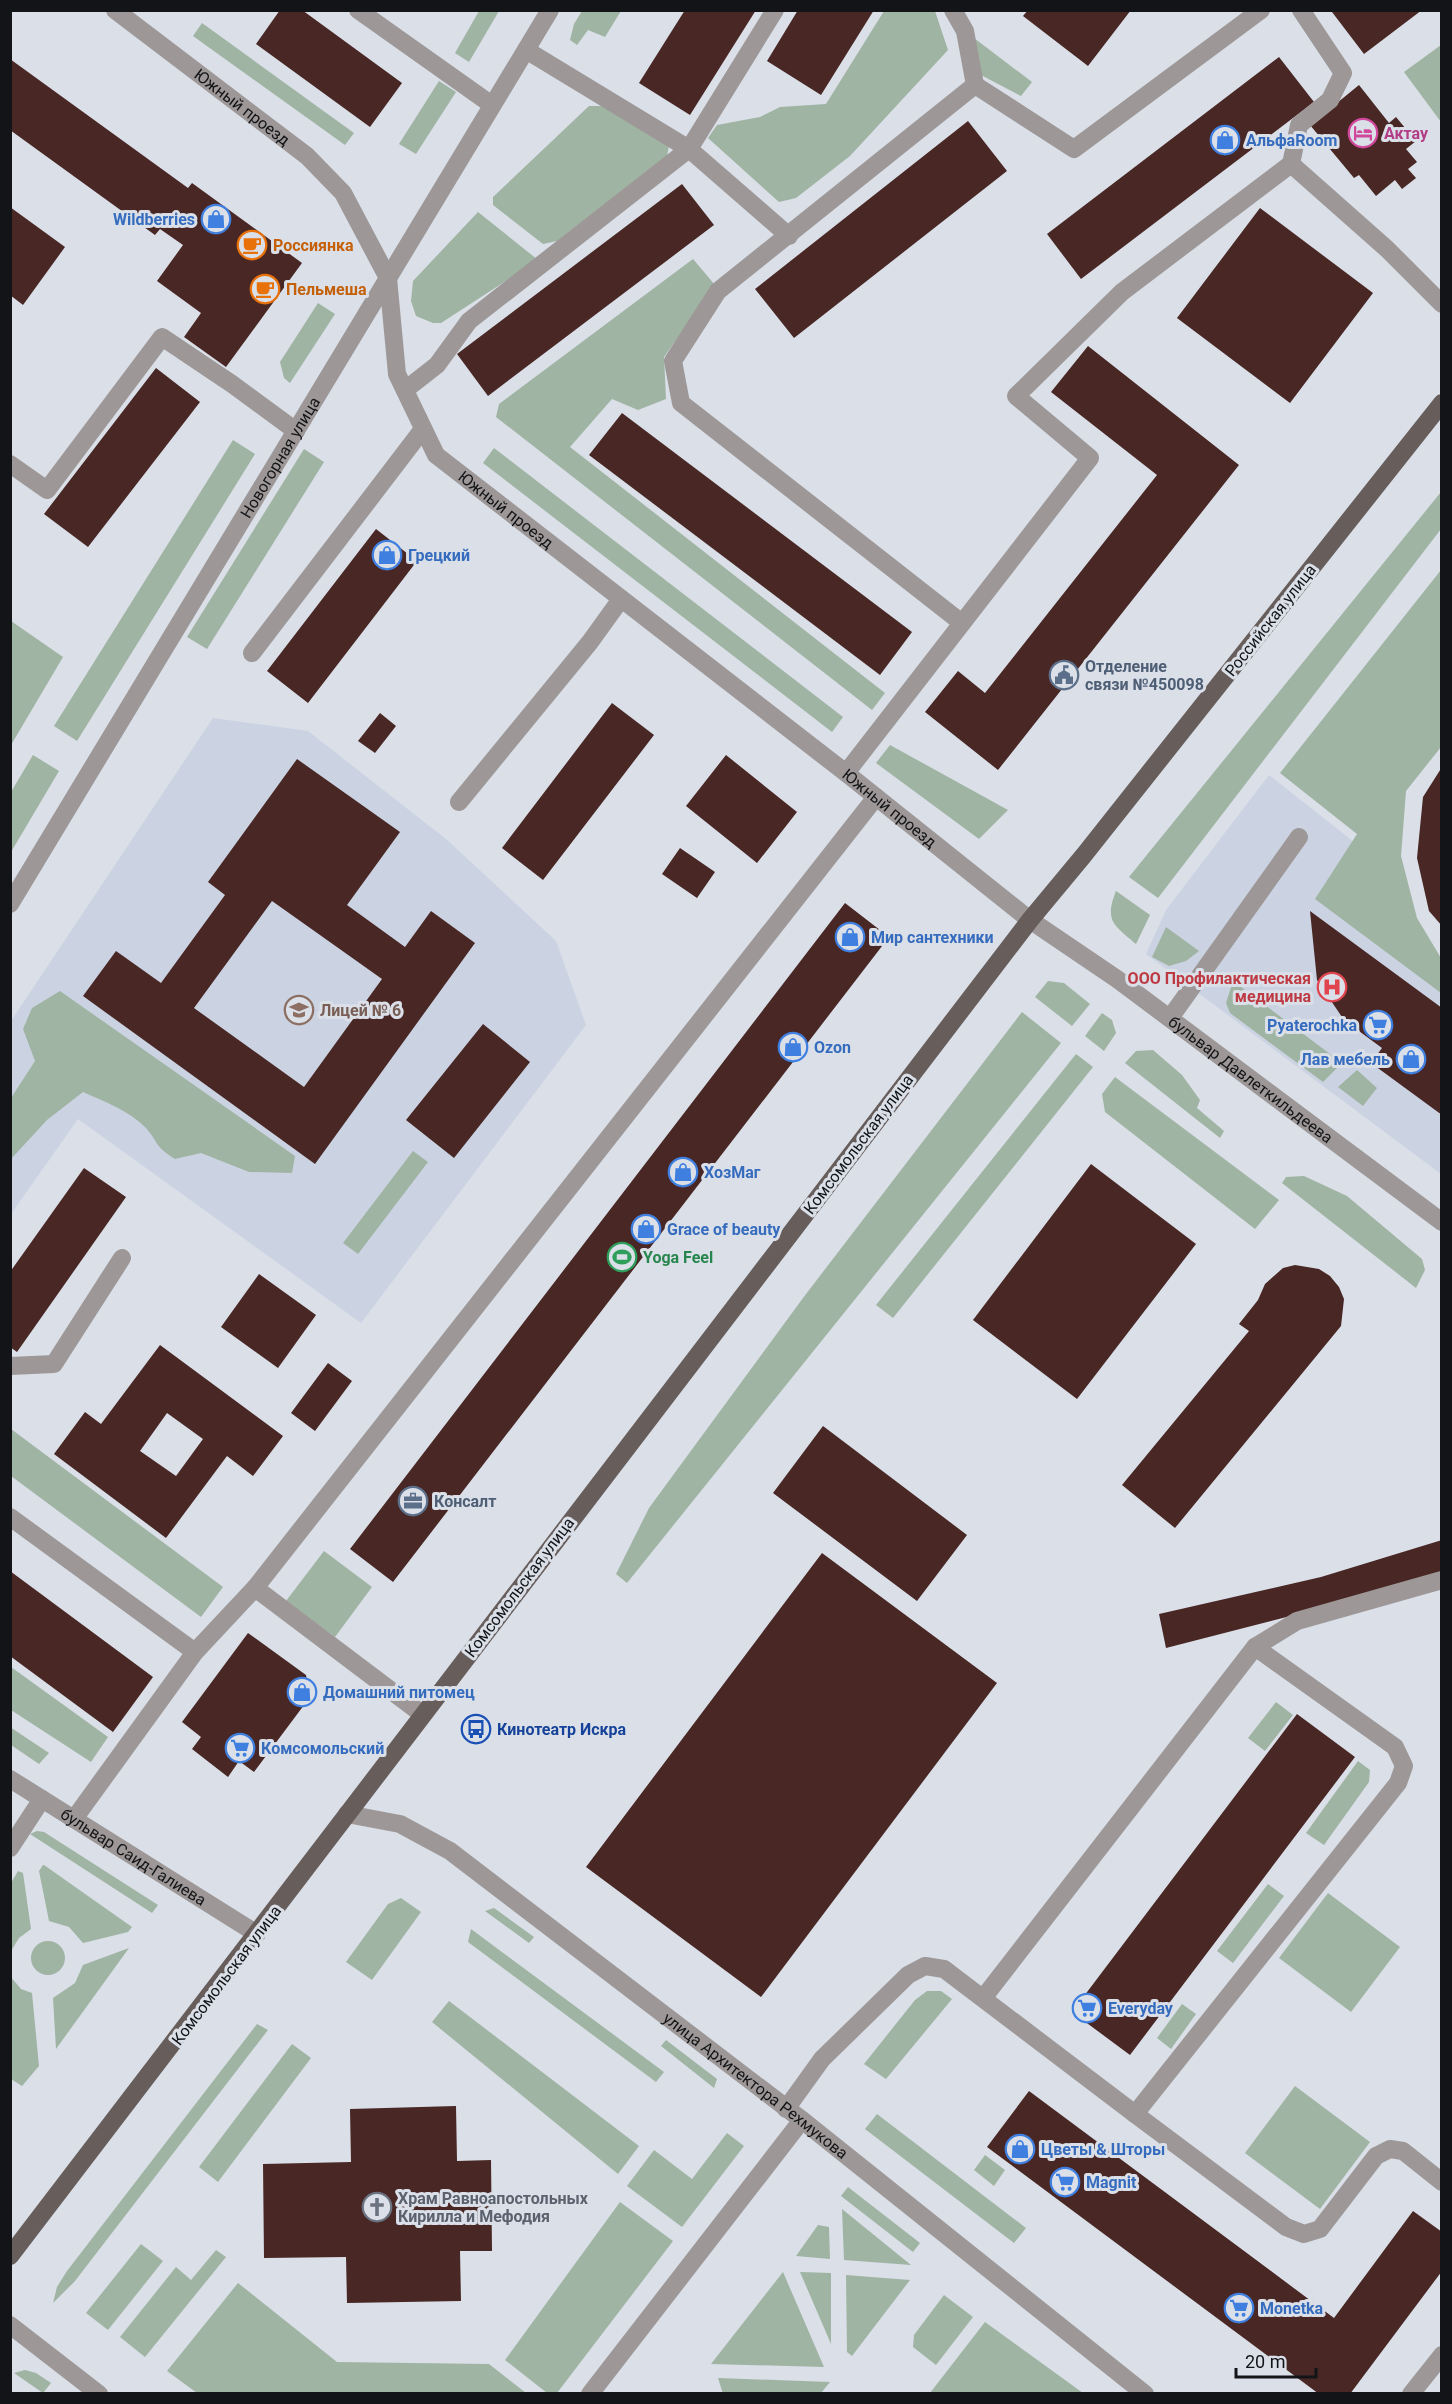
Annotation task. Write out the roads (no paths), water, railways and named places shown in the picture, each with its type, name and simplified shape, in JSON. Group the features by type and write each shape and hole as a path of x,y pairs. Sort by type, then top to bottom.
{"main road":[{"name":"Российская улица","path":"1030,920 1442,403"},
{"name":"Комсомольская улица","path":"10,2256 1030,920"}],"street":[{"name":"Южный проезд","path":"115,10 298,149 328,174 343,193 388,278 397,374 436,455 846,773 1030,920"},
{"path":"358,10 492,105"},
{"name":"Новогорная улица","path":"10,904 550,10"},
{"path":"405,390 437,365 469,321 690,149 775,10"},
{"path":"953,10 965,31 975,85 1074,148 1261,10"},
{"path":"846,773 1090,458 1016,396 1122,292 1291,164 1299,124 1330,100 1343,72 1301,10"},
{"path":"526,50 690,149 789,236"},
{"path":"963,623 681,403 673,361 718,291 975,85"},
{"path":"1291,164 1387,249 1442,304"},
{"path":"10,464 47,490 162,337 296,431"},
{"path":"252,653 423,429"},
{"path":"459,802 590,642 621,599"},
{"path":"74,1819 195,1652 255,1588 876,797"},
{"path":"1170,1018 1299,837"},
{"name":"бульвар Давлеткильдеева","path":"1030,920 1170,1018 1442,1222"},
{"path":"10,1366 54,1364 122,1258"},
{"path":"10,1517 195,1652"},
{"path":"984,1997 1255,1647 1297,1621 1442,1580"},
{"path":"255,1588 422,1714"},
{"path":"1135,2114 1398,1783 1404,1766 1395,1747 1255,1647"},
{"name":"бульвар Саид-Галиева","path":"10,1779 257,1934"},
{"path":"10,1848 42,1799"},
{"name":"улица Архитектора Рехмукова","path":"347,1814 400,1824 450,1851 802,2120 1145,2394"},
{"path":"786,2109 822,2059 908,1975 925,1966 944,1969 984,1997 1286,2227 1304,2234 1320,2229 1376,2156 1390,2149 1403,2151 1442,2182"},
{"path":"590,2394 802,2120"},
{"path":"10,2325 99,2394"},
{"path":"1411,2394 1442,2355"}],"place":[{"name":"Актау","path":"1363,133"},
{"name":"АльфаRoom","path":"1225,140"},
{"name":"Wildberries","path":"216,219"},
{"name":"Россиянка","path":"252,245"},
{"name":"Пельмеша","path":"265,289"},
{"name":"Грецкий","path":"387,555"},
{"name":"Отделение связи №450098","path":"1064,675"},
{"name":"Мир сантехники","path":"850,937"},
{"name":"ООО Профилактическая медицина","path":"1332,987"},
{"name":"Лицей № 6","path":"299,1010"},
{"name":"Pyaterochka","path":"1378,1025"},
{"name":"Ozon","path":"793,1047"},
{"name":"Лав мебель","path":"1411,1059"},
{"name":"ХозМаг","path":"683,1172"},
{"name":"Grace of beauty","path":"646,1229"},
{"name":"Yoga Feel","path":"622,1257"},
{"name":"Консалт","path":"413,1501"},
{"name":"Домашний питомец","path":"302,1692"},
{"name":"Кинотеатр Искра","path":"476,1729"},
{"name":"Комсомольский","path":"240,1748"},
{"name":"Everyday","path":"1087,2008"},
{"name":"Цветы & Шторы","path":"1020,2149"},
{"name":"Magnit","path":"1065,2182"},
{"name":"Храм Равноапостольных Кирилла и Мефодия","path":"377,2207"},
{"name":"Monetka","path":"1239,2308"}]}
